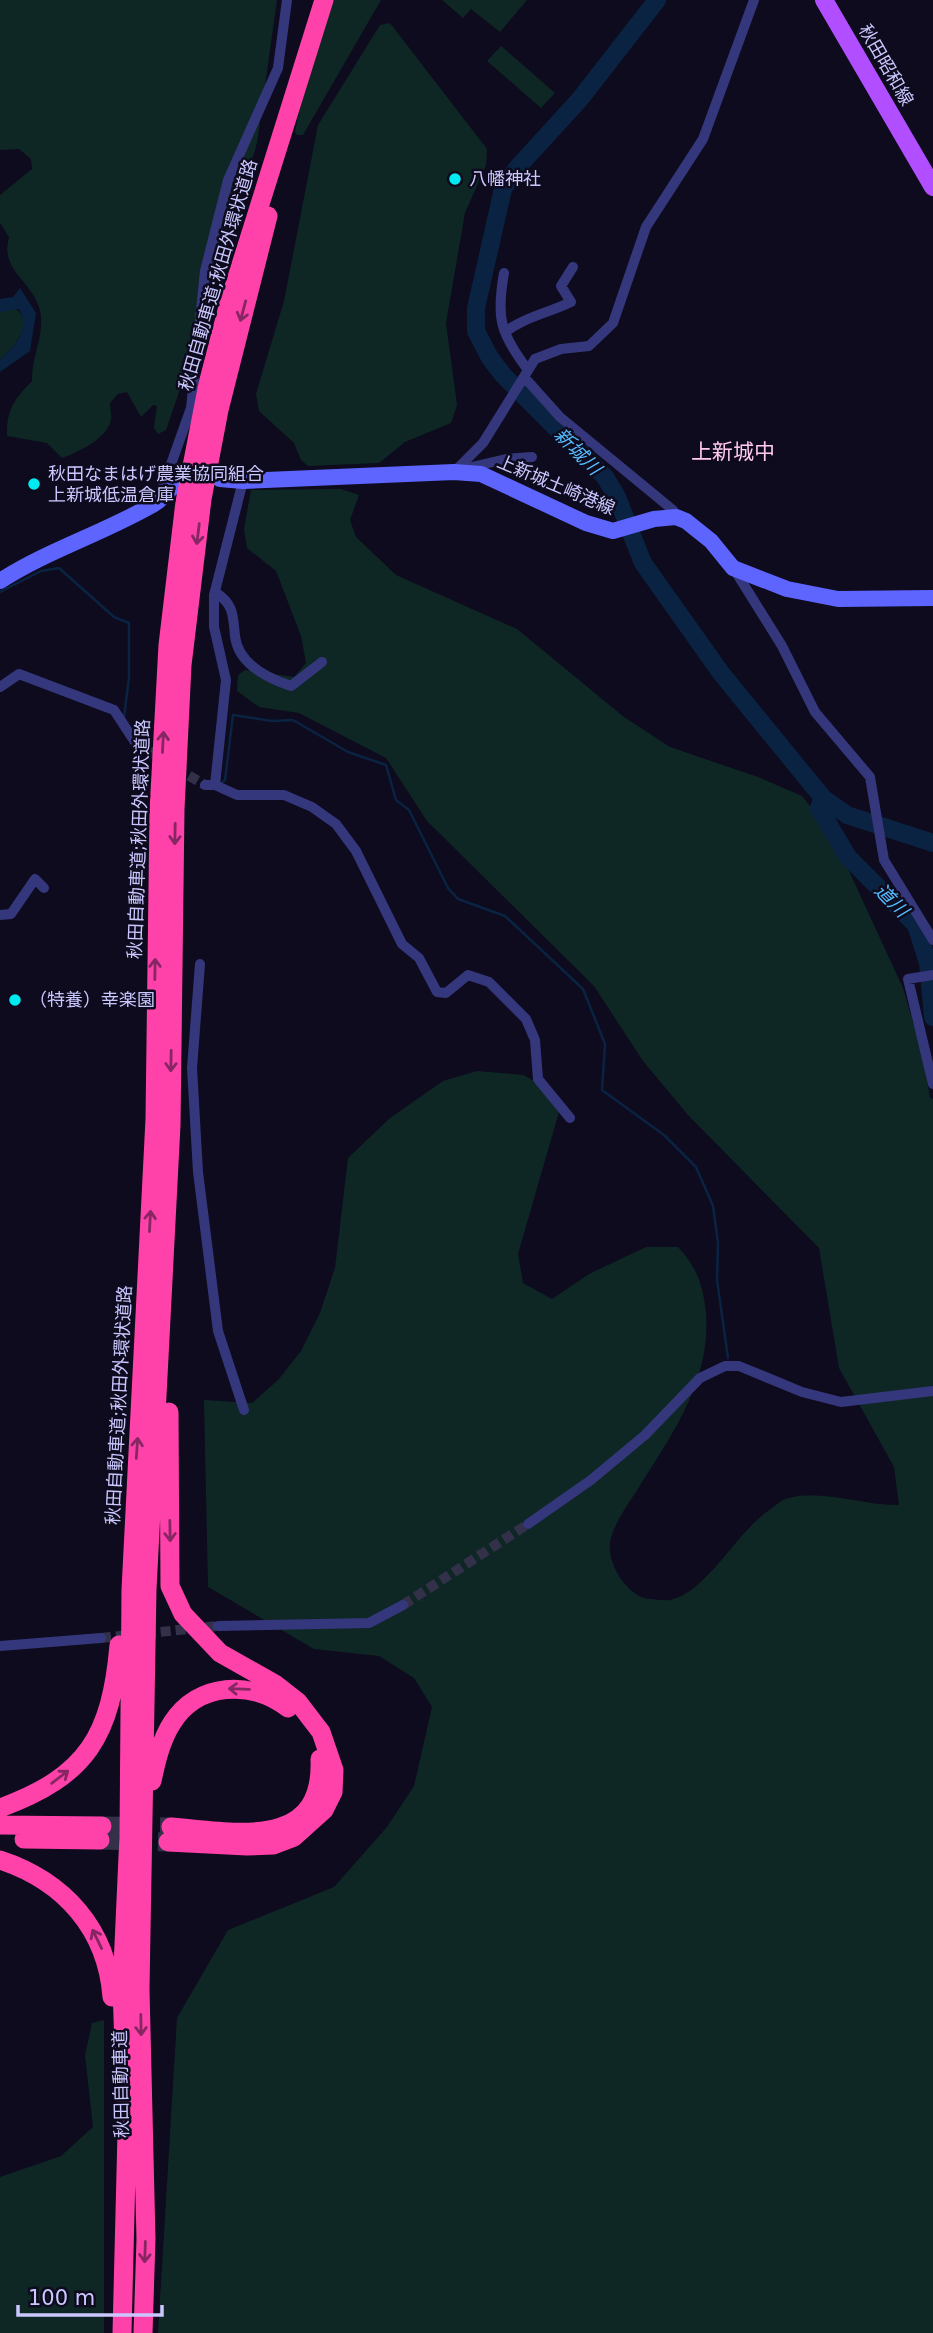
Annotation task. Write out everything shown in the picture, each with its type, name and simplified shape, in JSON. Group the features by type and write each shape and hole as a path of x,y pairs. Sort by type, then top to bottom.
{"highway":[{"name":"秋田自動車道;秋田外環状道路","path":"136,1834 134,1486 155,1119 161,770 168,645 185,502 208,384 229,303 324,0"},
{"name":"秋田自動車道;秋田外環状道路","path":"136,1834 144,1812 146,1589 167,1218 175,809 181,678 202,499 238,330 314,31"},
{"path":"144,1812 158,1755 172,1723 193,1701 218,1689 245,1688 286,1706 306,1728 320,1756 321,1781 313,1803 300,1818 276,1830 169,1834 247,1846 273,1845 294,1837 324,1810 333,1792 334,1770 321,1732 298,1702 275,1684 220,1653 183,1614 170,1586 167,1218"},
{"path":"0,1808 44,1790 72,1769 103,1728 114,1696 134,1486"},
{"path":"0,1825 101,1833 0,1838"},
{"name":"秋田自動車道","path":"122,2328 127,2133 122,1988 136,1834"},
{"name":"秋田自動車道","path":"136,1834 146,2239 142,2333"},
{"path":"0,1860 24,1868 54,1886 81,1912 99,1940 110,1975 122,2328"}],"main road":[{"name":"秋田昭和線","path":"824,0 933,187"},
{"name":"上新城土崎港線","path":"220,479 243,481 454,472 481,474 579,520 612,531 654,519 676,517"},
{"path":"0,581 30,562 158,502 174,484 183,481"},
{"path":"676,517 697,527 733,568 787,589 838,599 933,598"}],"street":[{"path":"158,502 191,408 196,336 211,245 229,180 278,68 287,0"},
{"path":"454,472 483,443 525,377 544,354 589,346 612,323 646,227 703,139 754,0"},
{"path":"505,332 522,319 538,317 571,302 561,286 573,267"},
{"path":"504,273 499,314 525,377 560,417 673,510 676,517"},
{"path":"454,472 506,459 531,457"},
{"path":"243,481 215,592 214,626 226,680 210,785 237,795 284,795 312,807 336,824 356,851 402,944 419,957 437,992 446,993 468,975 489,982 526,1019 535,1040 538,1079 570,1118"},
{"path":"733,568 782,646 815,712 870,776 884,860 933,940"},
{"path":"215,592 225,599 236,625 235,636 246,661 267,678 291,686 322,662"},
{"path":"0,687 19,674 86,697 114,710 135,743"},
{"path":"0,915 11,914 35,879 44,888"},
{"path":"200,964 192,1068 198,1172 218,1331 244,1410"},
{"path":"933,975 908,979 933,1084"},
{"path":"528,1524 627,1451 700,1378 726,1366 739,1366 802,1392 841,1402 933,1391"},
{"path":"218,1626 369,1623 403,1605"},
{"path":"0,1646 101,1638"}],"green space":[{"path":"0,0 277,0 257,143 219,275 166,430 158,434 154,428 157,406 153,405 141,417 127,392 118,394 110,403 111,420 104,433 83,448 62,458 47,443 7,436 8,419 13,406 32,381 41,316 34,297 8,258 9,237 0,223 0,195 32,169 31,159 19,149 0,150"},
{"path":"331,0 381,0 303,135 297,135 295,132 304,89"},
{"path":"442,0 527,0 500,32 471,9 463,18"},
{"path":"390,23 487,149 486,165 465,213 446,323 457,405 451,423 405,442 379,463 308,466 301,460 294,443 259,411 256,394 284,301 318,125 380,25"},
{"path":"501,46 555,93 541,108 487,61"},
{"path":"15,308 24,321 23,328 16,342 0,360 0,312"},
{"path":"341,489 359,495 350,520 356,537 396,575 517,629 624,717 670,747 758,777 802,796 832,834 903,988 923,1056 930,1098 933,1099 933,2333 158,2333 177,2018 228,1930 334,1887 387,1827 414,1786 432,1707 414,1678 379,1656 314,1649 208,1587 204,1400 252,1403 278,1380 301,1351 320,1313 335,1268 348,1158 390,1118 443,1081 477,1071 523,1075 549,1089 559,1112 518,1254 523,1283 552,1299 589,1274 646,1247 678,1247 690,1262 701,1285 706,1313 706,1337 696,1383 676,1426 623,1512 611,1538 614,1566 632,1592 640,1597 662,1600 684,1595 697,1586 758,1519 787,1499 815,1495 899,1505 894,1467 839,1368 819,1248 688,1115 643,1061 594,986 427,821 386,758 299,713 259,707 237,691 238,675 245,670 294,677 306,663 301,636 276,571 247,548 244,529 251,490"},
{"path":"104,2020 104,2333 0,2333 0,2177 61,2156 93,2127 85,2055 92,2023"}],"water":[{"path":"20,288 36,313 30,351 0,372 0,360 20,337 23,324 19,309 0,312 0,299 13,297"}],"waterway":[{"name":"新城川","path":"657,0 580,99 517,168 503,189 476,308 476,331 490,358 503,375 605,477 617,497 643,563 721,673 823,798 847,815 933,843"},
{"path":"0,592 41,571 59,568 114,617 129,623 129,677 124,717"},
{"path":"221,783 225,780 233,715 272,721 293,720 348,752 386,765 396,800 409,810 448,888 458,899 505,916 583,989 605,1044 602,1090 664,1135 696,1167 713,1206 718,1243 717,1280 728,1358"},
{"name":"道川","path":"823,798 819,808 848,857 916,925 928,963 933,1017"}],"tunnel":[{"path":"135,742 162,759"},
{"path":"176,768 205,785"},
{"path":"403,1605 528,1524"},
{"path":"101,1638 218,1626"},
{"path":"102,1826 171,1827"},
{"path":"100,1840 168,1842"}],"place":[{"name":"八幡神社","path":"455,179"},
{"name":"秋田なまはげ農業協同組合 上新城低温倉庫","path":"34,484"},
{"name":"（特養）幸楽園","path":"15,1000"}],"district":[{"name":"上新城中","path":"733,452"}]}
